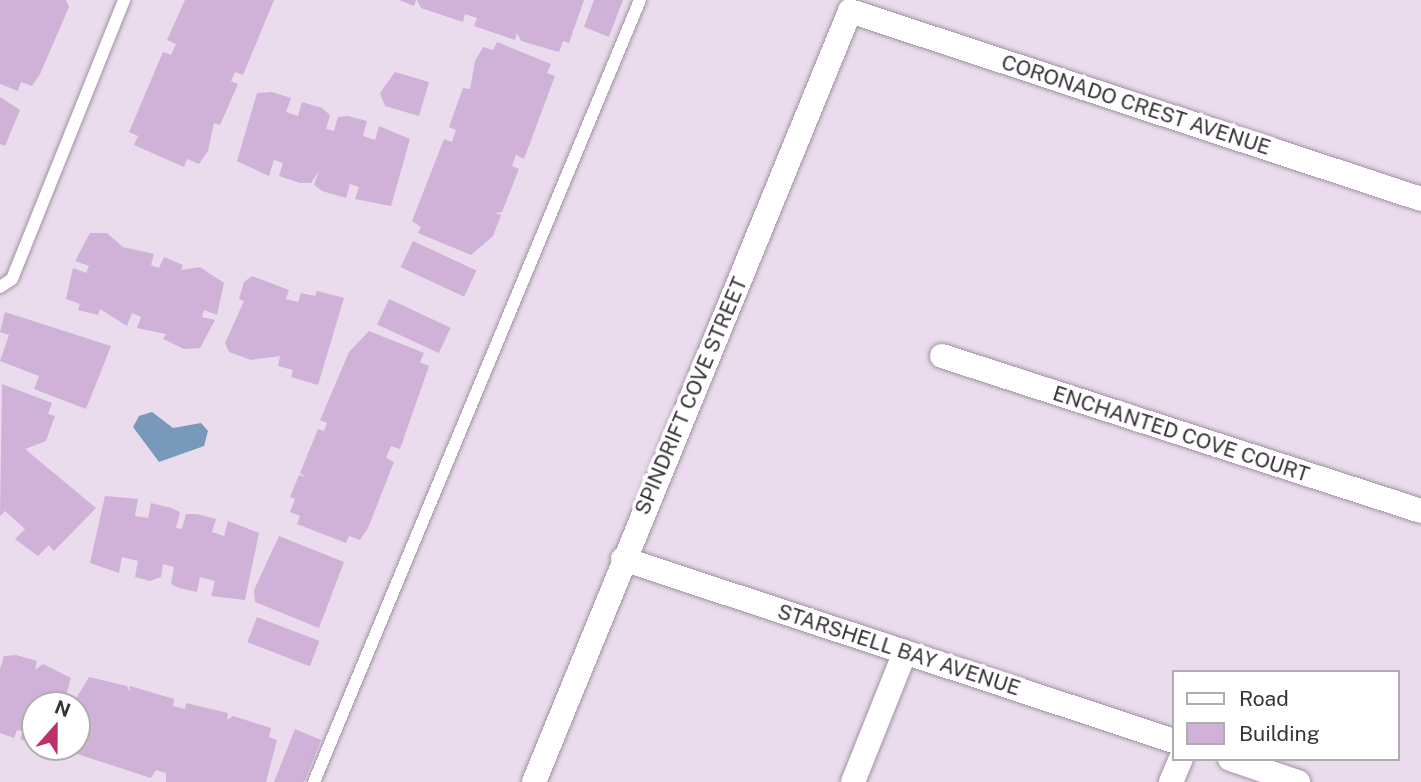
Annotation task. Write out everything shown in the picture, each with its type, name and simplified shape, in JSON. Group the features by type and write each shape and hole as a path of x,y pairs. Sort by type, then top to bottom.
{"street":[{"name":"CORONADO CREST AVENUE","path":"850,11 1421,200"},
{"name":"SPINDRIFT COVE STREET","path":"534,782 623,559 850,11"},
{"name":"ENCHANTED COVE COURT","path":"942,356 1421,511"},
{"name":"STARSHELL BAY AVENUE","path":"623,559 1172,740"},
{"path":"853,782 905,652"},
{"path":"1171,782 1180,761"},
{"path":"1236,761 1298,782"}],"lane":[{"path":"0,287 12,279 124,0"},
{"path":"314,782 640,0"}],"water":[{"path":"152,412 173,428 201,423 208,431 204,446 159,462 133,427 139,416"}],"building":[{"path":"0,0 66,0 69,7 40,74 32,86 21,82 18,91 0,84"},
{"path":"185,0 274,0 243,75 235,72 231,81 238,84 220,125 214,123 208,151 199,164 187,159 184,167 134,145 138,136 129,132 163,52 171,55 176,44 167,40"},
{"path":"399,0 416,0 414,6"},
{"path":"417,0 584,0 569,43 563,41 559,52 521,41 517,33 515,40 474,26 477,18 465,14 463,22 421,8"},
{"path":"594,0 623,0 609,37 584,27"},
{"path":"497,42 551,64 547,73 555,76 524,159 516,155 512,166 519,169 502,212 495,213 501,215 493,236 471,255 418,233 421,227 412,221 444,139 452,142 456,130 449,127 463,88 470,89 475,61 483,47 493,50"},
{"path":"395,72 429,82 419,116 385,106 380,93"},
{"path":"272,92 291,98 286,112 298,116 302,102 322,108 330,115 326,129 334,131 338,117 348,116 367,121 363,136 375,140 379,126 410,139 391,206 355,199 359,187 350,184 346,198 322,191 314,185 319,171 311,183 300,183 279,176 283,163 274,160 269,176 237,161 257,93"},
{"path":"0,97 20,110 5,146 0,144"},
{"path":"90,233 107,233 123,247 154,254 151,265 159,268 164,257 183,265 181,270 200,267 224,283 217,315 204,310 202,317 215,320 200,348 184,349 163,339 166,334 137,328 141,317 132,313 127,326 100,309 98,315 78,310 80,304 66,299 73,268 86,273 89,266 75,261"},
{"path":"413,241 476,271 464,297 401,267"},
{"path":"252,276 289,290 286,299 298,302 301,293 315,296 317,291 344,298 318,385 291,377 293,370 278,366 280,356 251,360 229,352 225,343 244,301 239,299 244,282"},
{"path":"389,299 451,328 439,353 377,324"},
{"path":"5,312 111,346 86,409 34,389 39,376 0,361 9,335 0,332"},
{"path":"369,331 424,353 420,362 429,366 400,449 391,446 386,458 394,462 368,528 360,540 349,536 346,543 297,524 300,516 290,512 295,499 290,497 299,475 305,477 300,473 318,429 324,431 327,423 320,420 349,352"},
{"path":"2,384 52,403 48,414 55,416 46,441 25,449 96,508 54,551 49,545 38,556 15,539 25,529 5,511 0,516"},
{"path":"105,496 138,499 135,516 148,518 151,503 180,512 176,528 182,529 186,514 197,514 216,519 212,532 224,536 228,521 259,533 245,600 211,596 215,581 200,577 197,592 179,588 171,584 174,567 163,564 161,577 150,581 135,577 138,561 122,557 119,573 90,563"},
{"path":"279,536 344,562 319,628 255,602 254,590"},
{"path":"257,617 320,641 310,666 247,642"},
{"path":"16,655 37,661 35,670 43,664 71,678 67,691 21,691 21,731 17,730 14,738 0,733 0,669 4,656"},
{"path":"89,677 127,686 130,692 130,686 174,699 173,706 185,709 186,703 228,713 227,720 233,716 271,728 269,737 277,740 266,782 166,782 166,773 156,770 151,778 91,758 91,691 80,691"},
{"path":"295,729 321,740 304,782 274,782"}]}
